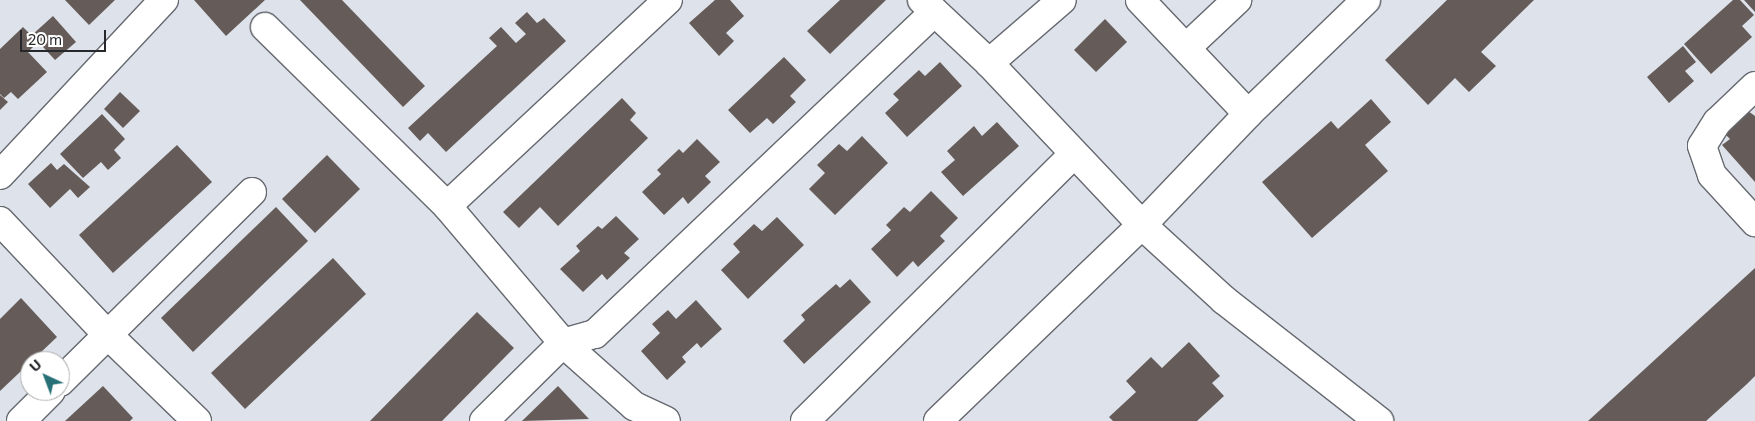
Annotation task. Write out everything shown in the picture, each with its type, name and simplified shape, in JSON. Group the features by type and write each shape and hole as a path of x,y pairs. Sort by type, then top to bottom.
{"street":[{"path":"0,175 164,0"},
{"path":"447,206 668,0"},
{"path":"989,63 1062,0"},
{"path":"1140,0 1248,114"},
{"path":"1187,48 1236,0"},
{"path":"938,421 1142,225 1248,114 1366,0"},
{"path":"484,421 563,343 595,334 928,6 989,63 1073,155 1142,225 1224,300 1379,421"},
{"path":"265,27 447,206 563,343 634,406 666,421"},
{"path":"1755,86 1717,122 1702,146 1712,175 1755,222"},
{"path":"805,421 1073,155"},
{"path":"70,372 252,192"},
{"path":"0,221 107,334 197,421"},
{"path":"21,421 41,401"}],"building":[{"path":"65,0 115,0 89,25"},
{"path":"194,0 265,0 226,36"},
{"path":"300,0 342,0 425,86 403,107"},
{"path":"715,0 730,0 744,16 726,33 734,41 719,56 689,23"},
{"path":"840,0 886,0 830,54 807,31"},
{"path":"1447,0 1534,0 1481,52 1496,66 1469,92 1455,78 1428,105 1385,60"},
{"path":"1733,0 1740,0 1754,15 1742,26 1752,37 1711,74 1684,44"},
{"path":"1744,0 1755,0 1755,12"},
{"path":"527,12 537,23 544,18 566,41 446,152 428,133 420,141 408,128 497,46 489,38 501,27 516,43 526,34 515,23"},
{"path":"53,16 76,42 55,60 32,35"},
{"path":"1105,19 1127,42 1096,72 1074,50"},
{"path":"23,27 38,42 28,52 47,72 18,99 11,92 4,98 0,94 0,49"},
{"path":"1683,46 1696,62 1685,71 1694,81 1669,103 1647,77"},
{"path":"784,57 806,80 790,96 796,102 773,124 767,118 750,133 728,110"},
{"path":"940,62 962,86 907,137 885,113 899,100 893,94 919,70 925,76"},
{"path":"120,92 140,111 123,128 104,109"},
{"path":"0,95 8,102 0,110"},
{"path":"622,98 636,113 630,120 648,138 558,226 540,207 519,228 503,212"},
{"path":"1371,99 1391,122 1365,145 1388,171 1312,238 1262,182 1331,121 1338,129"},
{"path":"1748,111 1755,116 1755,182 1722,145 1730,139 1724,133"},
{"path":"102,114 125,139 114,150 121,158 108,170 101,162 83,178 60,154"},
{"path":"997,122 1019,146 963,196 941,172 955,160 947,151 974,126 982,136"},
{"path":"862,136 888,163 835,215 809,189 825,173 817,165 839,144 847,151"},
{"path":"697,139 720,162 705,176 711,182 688,204 683,197 664,215 642,192 661,174 657,170 679,149 683,153"},
{"path":"177,145 212,182 113,273 79,235"},
{"path":"327,155 360,189 315,233 282,199"},
{"path":"51,163 57,170 64,164 90,187 78,198 70,189 50,208 28,184"},
{"path":"931,191 958,218 940,236 945,241 918,267 913,261 897,277 871,249 891,230 886,225 904,207 910,212"},
{"path":"276,207 308,241 193,352 161,318"},
{"path":"616,216 639,239 624,253 630,258 607,280 602,274 583,292 560,269 580,251 576,246 598,226 602,229"},
{"path":"777,217 804,245 748,299 721,270 740,252 733,244 754,224 762,231"},
{"path":"333,258 366,294 245,409 211,373"},
{"path":"1755,268 1755,376 1747,384 1706,421 1588,421"},
{"path":"850,279 871,302 804,364 783,341 805,320 801,315 836,284 840,288"},
{"path":"21,298 57,337 42,351 20,351 20,372 0,391 0,319"},
{"path":"696,300 722,329 701,348 697,343 682,357 686,362 667,380 641,351 660,333 652,324 668,310 676,319"},
{"path":"477,312 514,348 442,421 370,421"},
{"path":"1189,342 1220,376 1212,383 1224,396 1197,421 1113,421 1109,417 1136,392 1126,381 1151,357 1162,368"},
{"path":"103,386 133,418 130,421 65,421"},
{"path":"558,386 589,419 522,421"}]}
